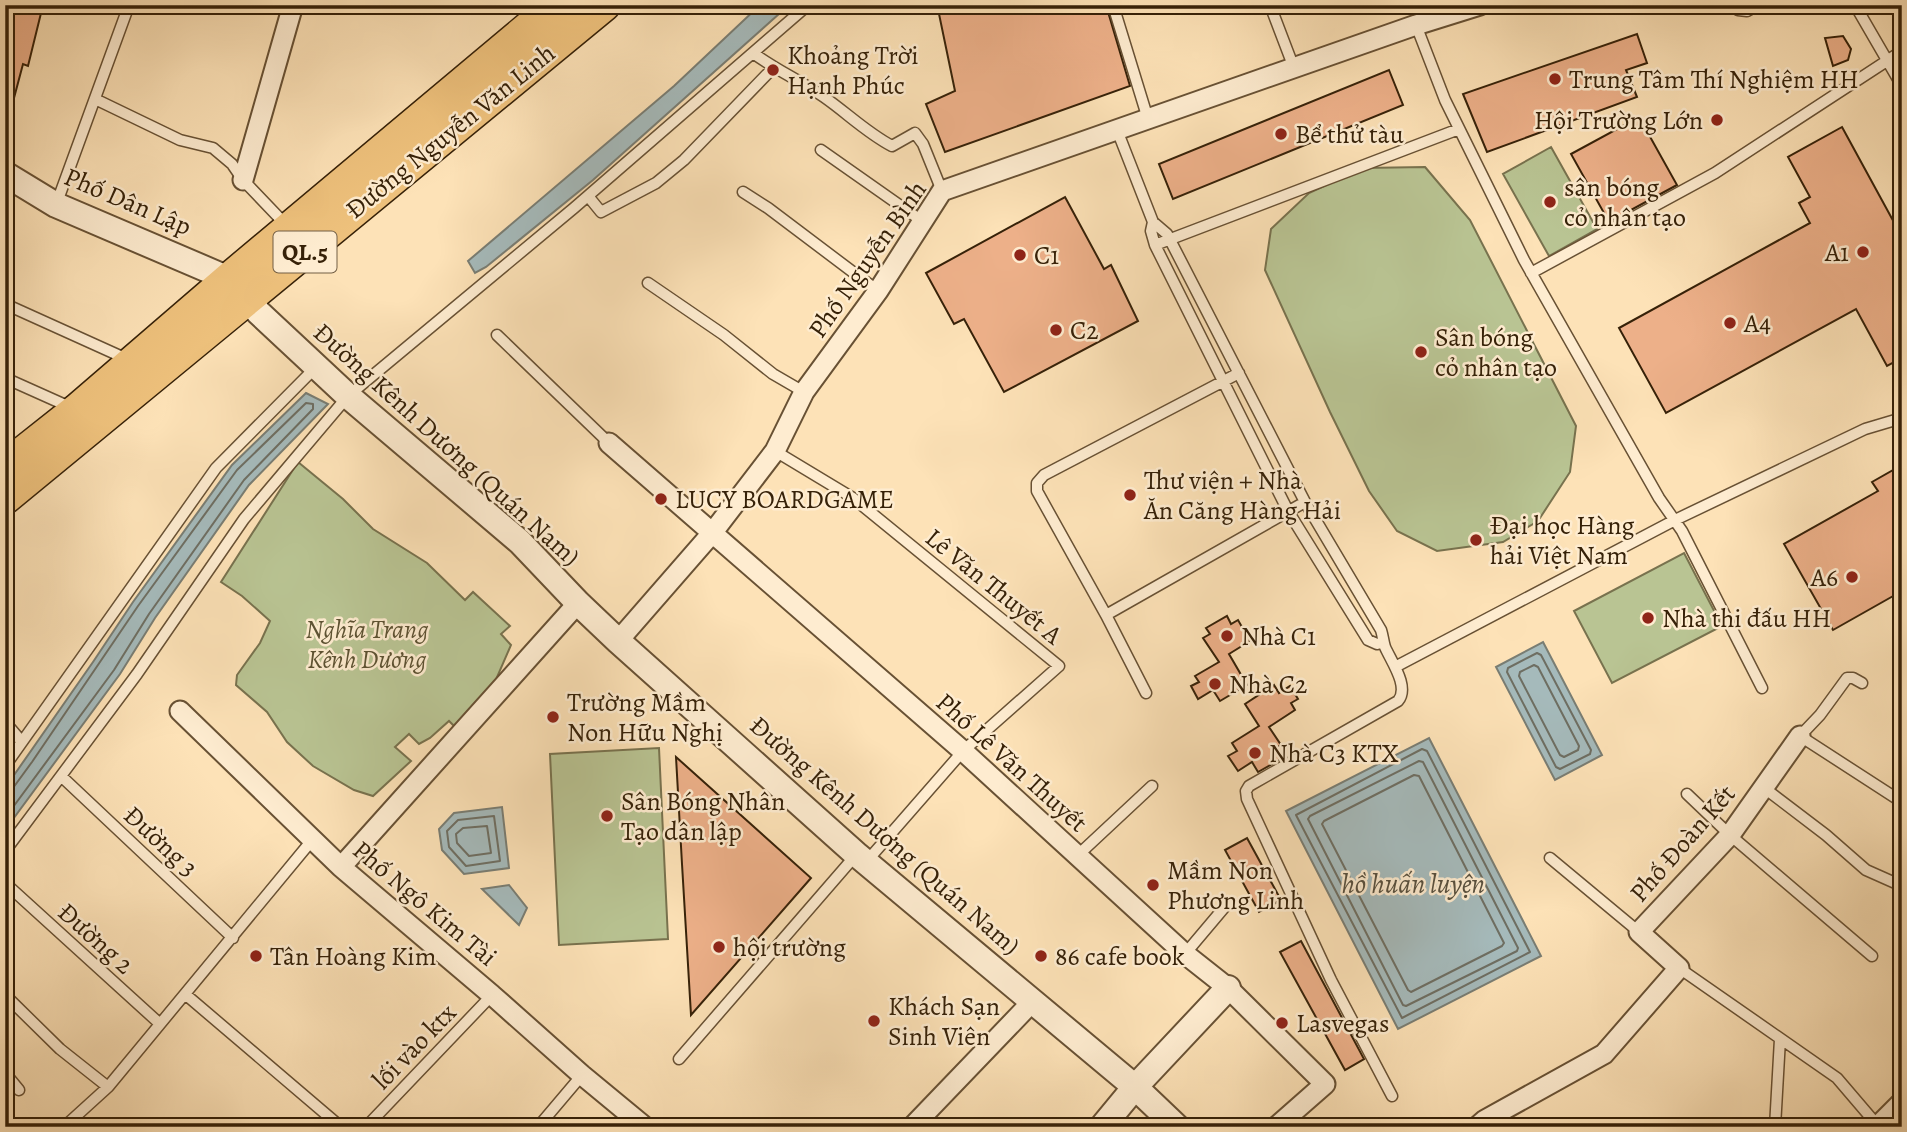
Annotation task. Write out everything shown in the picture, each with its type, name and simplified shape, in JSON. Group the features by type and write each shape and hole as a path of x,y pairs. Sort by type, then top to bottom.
{"highway":[{"name":"Đường Nguyễn Văn Linh","path":"5,467 77,410 132,361 341,221 604,5"},
{"name":"Đường Nguyễn Văn Linh","path":"5,498 239,289 289,229 553,6"}],"street":[{"path":"243,180 293,5"},
{"name":"Phố Nguyễn Bình","path":"618,641 713,532 775,451 804,392 878,291 942,191 1480,5"},
{"name":"Phố Dân Lập","path":"5,174 56,205 239,289"},
{"name":"Đường Kênh Dương (Quán Nam)","path":"239,289 258,312 348,396 520,542 618,641 862,858 1135,1087 1177,1127"},
{"name":"Phố Lê Văn Thuyết","path":"609,443 963,751 1185,954 1228,988 1325,1084 1276,1127"},
{"path":"341,867 578,603"},
{"name":"Phố Ngô Kim Tài","path":"180,711 341,867 645,1127"},
{"name":"Phố Đoàn Kết","path":"1678,968 1639,932 1730,835 1800,736"},
{"path":"1477,1127 1604,1054 1678,968"},
{"path":"1102,1127 1135,1087 1228,988"},
{"path":"912,1127 1032,1002"},
{"path":"1878,1126 1902,1102"}],"lane":[{"path":"56,205 129,5"},
{"path":"5,851 137,674 244,519 348,396 588,196 808,5"},
{"path":"1113,5 1148,119"},
{"path":"1270,5 1294,68"},
{"path":"1734,5 1738,10 1747,11 1758,5"},
{"path":"1855,5 1902,86"},
{"path":"1416,25 1445,100 1531,274 1659,498 1675,520 1762,688"},
{"path":"1531,274 1715,173 1902,51"},
{"path":"753,53 773,68 823,96 880,140 892,146 915,133 923,144 942,191"},
{"path":"588,196 601,212 656,183 684,160 773,68"},
{"path":"95,99 180,140 213,148 232,164 243,180 289,229"},
{"path":"1155,246 1459,129"},
{"path":"1117,130 1153,222 1151,231 1155,246 1288,511 1368,640 1377,644 1383,642"},
{"path":"821,150 922,221"},
{"path":"743,192 878,291"},
{"path":"1153,222 1162,228 1170,239 1305,502 1381,630 1402,691 1398,701 1249,786 1246,791 1247,799 1331,980 1392,1096"},
{"path":"648,284 724,335 773,374 804,392"},
{"path":"5,304 132,361"},
{"path":"497,335 609,443"},
{"path":"5,766 216,468 316,367"},
{"path":"1146,694 1106,615 1037,491 1037,483 1044,475 1239,373"},
{"path":"5,378 77,410"},
{"path":"1395,667 1675,520 1865,429 1902,418"},
{"name":"Lê Văn Thuyết A","path":"679,1059 963,751 1059,666 853,498 775,451"},
{"path":"1106,615 1305,502"},
{"path":"1862,683 1847,678 1820,715 1800,736 1902,802"},
{"path":"5,722 22,742"},
{"name":"Đường 3","path":"61,776 233,937"},
{"path":"1076,857 1152,786"},
{"path":"1763,787 1826,835 1866,870 1902,886"},
{"path":"1686,794 1872,956"},
{"path":"64,1127 108,1087 313,839"},
{"path":"1550,858 1639,932"},
{"name":"Đường 2","path":"5,883 159,1023"},
{"path":"1185,954 1228,903"},
{"path":"1678,968 1837,1077 1878,1126"},
{"path":"185,994 341,1127"},
{"path":"5,995 60,1049 108,1087"},
{"name":"lối vào ktx","path":"366,1127 492,995"},
{"path":"1775,1127 1780,1039"},
{"path":"5,1073 19,1090"},
{"path":"538,1127 582,1075"}],"green space":[{"name":"sân bóng cỏ nhân tạo","path":"1551,147 1597,229 1549,256 1503,174"},
{"name":"Sân bóng cỏ nhân tạo","path":"1425,167 1470,220 1576,426 1570,472 1538,521 1503,542 1437,551 1397,531 1369,491 1265,270 1271,229 1309,193 1363,168"},
{"name":"Nghĩa Trang Kênh Dương","path":"298,462 343,499 373,529 427,563 465,600 473,592 510,626 501,634 511,645 488,698 459,731 449,721 419,744 409,734 395,747 411,761 373,796 354,790 313,766 287,742 267,712 236,685 237,675 260,643 270,621 242,596 221,582"},
{"name":"Nhà thi đấu HH","path":"1684,553 1722,626 1612,683 1574,611"},
{"name":"Sân Bóng Nhân Tạo dân lập","path":"659,748 668,939 559,945 550,754"}],"water":[{"path":"760,5 789,5 593,180 475,273 468,261 674,86"},
{"path":"306,393 328,404 249,485 155,618 120,674 5,830 5,788 133,602 232,465"},
{"path":"1543,642 1602,755 1555,780 1496,667"},
{"name":"hồ huấn luyện","path":"1429,738 1541,956 1398,1029 1286,811"},
{"path":"502,807 509,868 464,874 442,850 439,829 454,813"},
{"path":"509,885 527,908 519,925 482,889"}],"building":[{"path":"5,5 43,5 28,66 23,64 10,113 5,112"},
{"path":"950,5 1106,5 1130,86 945,152 926,104 955,91 939,14"},
{"path":"1637,34 1647,63 1626,70 1637,97 1487,152 1463,94"},
{"path":"1843,36 1851,49 1848,60 1833,66 1825,38"},
{"name":"Bể thử tàu","path":"1389,70 1403,105 1173,199 1159,164"},
{"path":"1639,117 1677,185 1609,222 1571,154"},
{"path":"1842,127 1902,237 1902,358 1887,366 1856,309 1666,413 1619,328 1810,223 1799,203 1810,197 1788,157"},
{"path":"1065,197 1104,269 1111,265 1138,321 1004,392 964,319 954,324 926,273"},
{"name":"A6","path":"1902,465 1902,591 1833,630 1784,544 1878,491 1872,482"},
{"path":"1227,616 1231,624 1238,620 1250,641 1229,654 1247,685 1220,701 1213,690 1198,699 1191,686 1199,682 1195,676 1219,662 1203,638 1210,634 1206,628"},
{"path":"1274,685 1279,693 1290,686 1298,699 1291,703 1295,710 1269,727 1281,745 1274,749 1281,759 1258,772 1252,762 1238,771 1228,756 1237,751 1232,743 1259,726 1245,704"},
{"name":"hội trường","path":"676,757 811,878 691,1015 682,864"},
{"path":"1247,838 1281,900 1259,912 1225,850"},
{"path":"1301,941 1364,1059 1345,1070 1280,952"}],"place":[{"name":"Khoảng Trời Hạnh Phúc","path":"773,70"},
{"name":"Trung Tâm Thí Nghiệm HH","path":"1555,79"},
{"name":"Hội Trường Lớn","path":"1717,120"},
{"name":"Bể thử tàu","path":"1281,134"},
{"name":"sân bóng cỏ nhân tạo","path":"1550,202"},
{"name":"A1","path":"1863,252"},
{"name":"C1","path":"1020,255"},
{"name":"A4","path":"1730,323"},
{"name":"C2","path":"1056,330"},
{"name":"Sân bóng cỏ nhân tạo","path":"1421,352"},
{"name":"Thư viện + Nhà Ăn Căng Hàng Hải","path":"1130,495"},
{"name":"LUCY BOARDGAME","path":"661,499"},
{"name":"Đại học Hàng hải Việt Nam","path":"1476,540"},
{"name":"A6","path":"1852,577"},
{"name":"Nhà thi đấu HH","path":"1648,618"},
{"name":"Nhà C1","path":"1227,636"},
{"name":"Nhà C2","path":"1215,684"},
{"name":"Trường Mầm Non Hữu Nghị","path":"553,717"},
{"name":"Nhà C3 KTX","path":"1255,753"},
{"name":"Sân Bóng Nhân Tạo dân lập","path":"607,816"},
{"name":"Mầm Non Phương Linh","path":"1153,885"},
{"name":"hội trường","path":"719,947"},
{"name":"Tân Hoàng Kim","path":"256,956"},
{"name":"86 cafe book","path":"1041,956"},
{"name":"Khách Sạn Sinh Viên","path":"874,1021"},
{"name":"Lasvegas","path":"1282,1023"}]}
